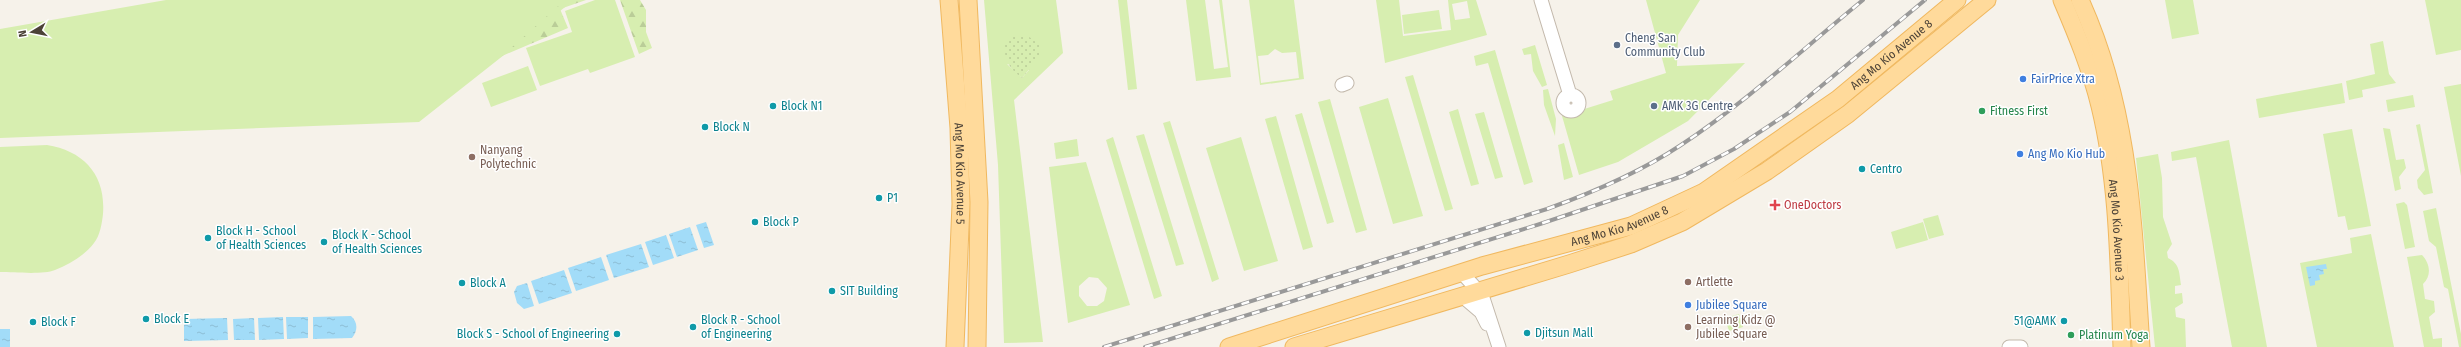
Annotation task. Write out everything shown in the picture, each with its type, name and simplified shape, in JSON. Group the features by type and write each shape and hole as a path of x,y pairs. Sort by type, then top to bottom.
{"main road":[{"name":"Ang Mo Kio Avenue 5","path":"949,0 959,128 961,197 955,347"},
{"name":"Ang Mo Kio Avenue 8","path":"1229,347 1462,273 1630,226 1704,192 1838,99 1957,0"},
{"name":"Ang Mo Kio Avenue 8","path":"1294,347 1460,295 1631,244 1682,222 1767,171 1848,114 1987,0"},
{"name":"Ang Mo Kio Avenue 3","path":"2062,0 2091,75 2107,148 2116,230 2122,347"},
{"name":"Ang Mo Kio Avenue 3","path":"2080,0 2106,64 2125,154 2130,193 2141,347"},
{"name":"Ang Mo Kio Avenue 5","path":"969,2 979,202 977,347"},
{"path":"1364,304 1371,306 1375,314 1370,324"}],"street":[{"path":"1541,0 1568,96"},
{"path":"1462,273 1479,290 1485,302 1499,347"},
{"path":"1460,295 1481,312 1494,347"},
{"path":"2009,347 2021,347"}],"green space":[{"path":"166,0 574,0 419,122 0,138 0,29"},
{"path":"565,0 586,0 560,9 568,28 502,56"},
{"path":"595,0 615,0 635,57 590,73 588,69 540,86 526,48 572,32 565,11"},
{"path":"620,0 640,0 646,10 646,32 652,48 639,54"},
{"path":"984,0 1056,0 1063,53 1014,100 1043,342 1004,343 998,165","holes":["1007,64 1029,70 1022,78"]},
{"path":"1118,0 1127,0 1137,89 1128,90"},
{"path":"1186,0 1205,0 1214,69 1228,67 1219,0 1222,0 1231,77 1196,81"},
{"path":"1249,0 1294,0 1304,79 1260,85","holes":["1275,49 1282,53 1296,52 1299,78 1261,83 1258,56 1268,55"]},
{"path":"1376,0 1399,0 1403,36 1451,30 1448,0 1476,0 1487,35 1385,63","holes":["1467,1 1470,18 1455,20 1452,4"]},
{"path":"1646,0 1700,0 1678,35 1677,66 1745,63 1688,121 1618,162 1579,175 1562,116 1613,100 1610,91 1666,73"},
{"path":"2165,0 2193,0 2199,34 2172,39"},
{"path":"2425,0 2461,0 2461,50 2436,55"},
{"path":"1439,10 1442,29 1404,34 1402,15"},
{"path":"1028,36 1041,46 1041,55 1022,78 1009,65 1004,46 1009,38"},
{"path":"2383,41 2389,74 2396,83 2362,90 2363,97 2349,100 2346,81 2375,74 2370,44"},
{"path":"1535,45 1547,85 1542,87 1533,71 1531,54 1524,55 1522,49"},
{"path":"1495,50 1533,182 1524,185 1488,63 1476,66 1474,56"},
{"path":"528,66 537,90 491,107 482,83"},
{"path":"1413,75 1453,209 1445,211 1405,77"},
{"path":"2342,83 2345,103 2259,118 2256,99"},
{"path":"2461,84 2461,176 2444,87"},
{"path":"1548,89 1556,119 1555,136 1544,105 1543,90"},
{"path":"2413,95 2415,107 2388,112 2386,100"},
{"path":"1388,98 1423,216 1393,224 1359,107"},
{"path":"1330,99 1367,230 1356,233 1318,102"},
{"path":"1458,109 1479,184 1471,186 1449,112"},
{"path":"1484,112 1503,177 1495,179 1475,114"},
{"path":"1302,113 1334,222 1327,224 1295,115"},
{"path":"1276,116 1313,247 1303,250 1265,119"},
{"path":"1170,121 1219,279 1212,282 1163,123"},
{"path":"2420,124 2433,193 2424,195 2418,188 2417,180 2425,170 2416,125"},
{"path":"2383,128 2390,129 2396,160 2404,159 2406,168 2399,177 2401,189 2395,191"},
{"path":"2352,129 2371,226 2348,230 2345,216 2338,217 2323,134"},
{"path":"1144,134 1184,264 1176,266 1136,136"},
{"path":"1113,137 1162,296 1154,299 1106,140"},
{"path":"1241,137 1278,261 1244,271 1206,148"},
{"path":"1077,139 1079,156 1056,159 1054,143"},
{"path":"2229,140 2267,347 2232,347 2196,157 2172,161 2171,152"},
{"path":"1564,143 1573,177 1564,180 1558,145"},
{"path":"47,145 60,148 82,159 90,167 96,177 101,188 103,200 103,214 99,233 90,248 81,256 50,272 0,272 0,147"},
{"path":"2158,154 2162,178 2163,217 2172,244 2167,252 2168,258 2175,263 2179,272 2181,285 2175,286 2175,294 2182,293 2183,303 2175,308 2176,317 2185,319 2186,347 2155,347 2136,158"},
{"path":"1086,162 1130,305 1068,323 1049,167","holes":["1089,277 1098,278 1107,288 1104,301 1097,306 1087,306 1079,296 1079,286"]},
{"path":"2404,202 2407,205 2415,247 2405,249 2396,204"},
{"path":"2436,208 2461,334 2461,347 2459,347 2448,289 2444,287 2436,247 2429,241 2423,211"},
{"path":"1938,215 1944,235 1929,239 1923,219"},
{"path":"1923,222 1928,240 1896,249 1891,232"},
{"path":"2371,234 2394,347 2317,347 2300,263 2352,253 2350,238"},
{"path":"2422,255 2427,262 2429,270 2428,277 2423,284 2425,299 2434,301 2435,312 2429,317 2433,339 2442,338 2442,347 2424,347 2407,257"},
{"path":"1739,314 1743,327 1729,331 1725,318"}],"water":[{"path":"706,222 714,245 704,248 696,225"},
{"path":"690,227 698,250 677,257 669,234"},
{"path":"666,235 674,258 653,265 645,242"},
{"path":"641,244 649,267 614,278 606,255"},
{"path":"601,257 609,280 576,291 568,268"},
{"path":"2326,264 2327,269 2323,269 2324,274 2319,275 2320,280 2315,281 2315,285 2310,286 2306,267"},
{"path":"564,270 572,293 539,304 531,281"},
{"path":"527,283 534,306 524,309 517,303 514,292 517,286"},
{"path":"351,316 356,324 355,332 352,338 313,339 313,317"},
{"path":"283,317 284,339 259,340 258,318"},
{"path":"286,317 308,317 308,338 287,339"},
{"path":"227,318 228,340 184,341 184,319"},
{"path":"254,318 255,340 234,340 233,319"},
{"path":"0,329 10,329 10,347 0,347"}],"railway":[{"path":"1104,347 1547,209 1616,181 1665,155 1705,129 1751,94 1863,0"},
{"path":"1145,347 1540,224 1683,176 1734,149 1790,112 1925,0"}],"place":[{"name":"Cheng San Community Club","path":"1617,45"},
{"name":"FairPrice Xtra","path":"2023,79"},
{"name":"Block N1","path":"773,106"},
{"name":"AMK 3G Centre","path":"1654,106"},
{"name":"Fitness First","path":"1982,111"},
{"name":"Block N","path":"705,127"},
{"name":"Ang Mo Kio Hub","path":"2020,154"},
{"name":"Nanyang Polytechnic","path":"472,157"},
{"name":"Centro","path":"1862,169"},
{"name":"P1","path":"879,198"},
{"name":"OneDoctors","path":"1775,205"},
{"name":"Block P","path":"755,222"},
{"name":"Block H - School of Health Sciences","path":"208,238"},
{"name":"Block K - School of Health Sciences","path":"324,242"},
{"name":"Artlette","path":"1688,282"},
{"name":"Block A","path":"462,283"},
{"name":"SIT Building","path":"832,291"},
{"name":"Jubilee Square","path":"1688,305"},
{"name":"Block E","path":"146,319"},
{"name":"51@AMK","path":"2064,321"},
{"name":"Block F","path":"33,322"},
{"name":"Block R - School of Engineering","path":"693,327"},
{"name":"Learning Kidz @ Jubilee Square","path":"1688,327"},
{"name":"Djitsun Mall","path":"1527,333"},
{"name":"Block S - School of Engineering","path":"617,334"},
{"name":"Platinum Yoga","path":"2071,335"}]}
